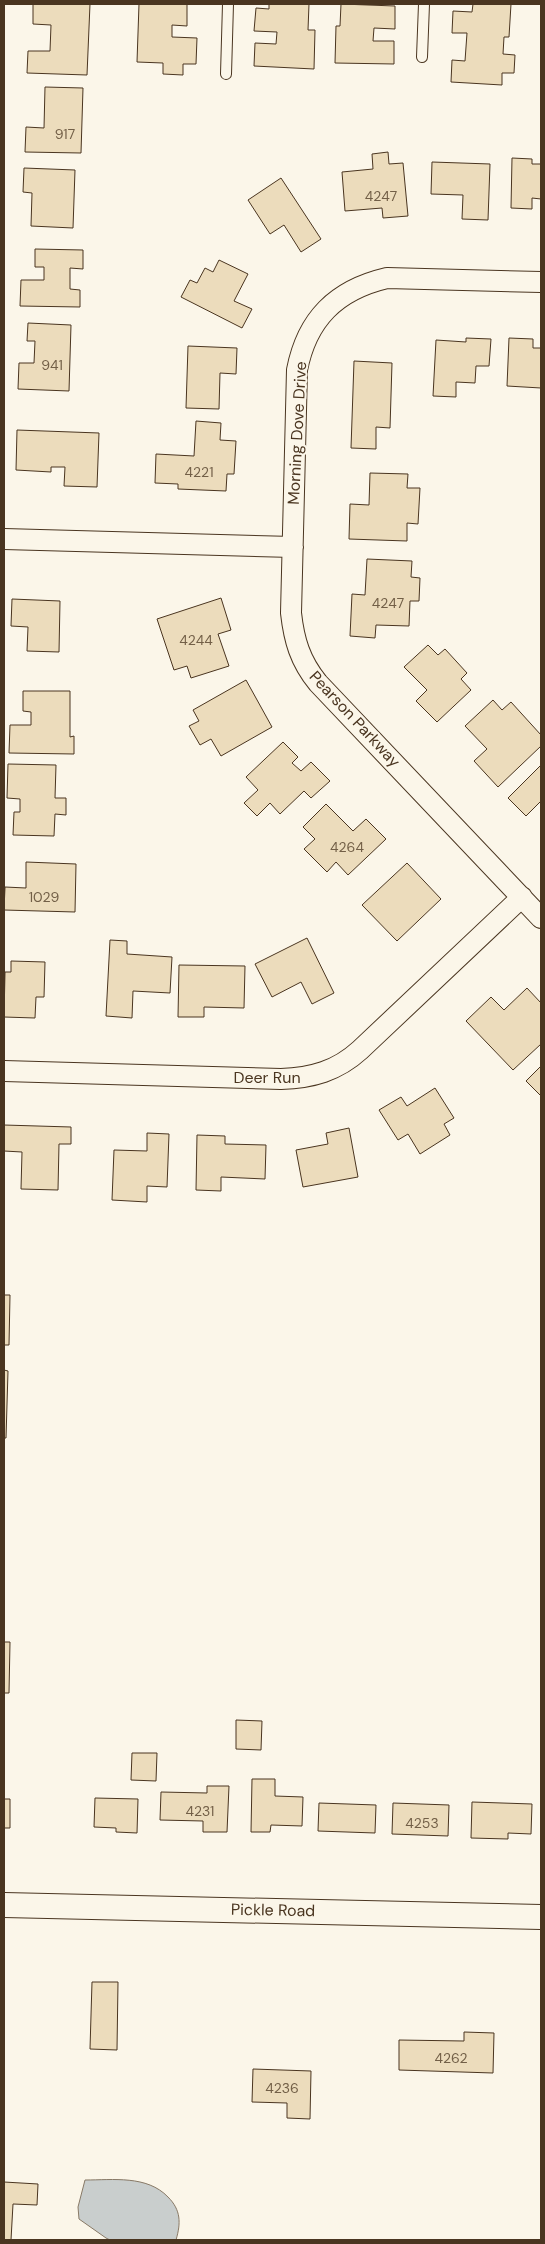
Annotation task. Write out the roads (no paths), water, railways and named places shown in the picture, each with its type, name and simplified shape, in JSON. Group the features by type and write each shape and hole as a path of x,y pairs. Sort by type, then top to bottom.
{"street":[{"name":"Morning Dove Drive","path":"292,547 298,370 305,339 322,313 333,302 352,290 387,278 541,282"},
{"path":"4,539 292,547"},
{"name":"Pearson Parkway","path":"292,547 292,630 299,653 318,683 541,918"},
{"name":"Deer Run","path":"4,1071 281,1079 310,1077 324,1073 355,1055 522,897"},
{"name":"Pickle Road","path":"4,1905 541,1917"}],"lane":[{"path":"226,74 228,4"},
{"path":"422,57 424,4"}]}
